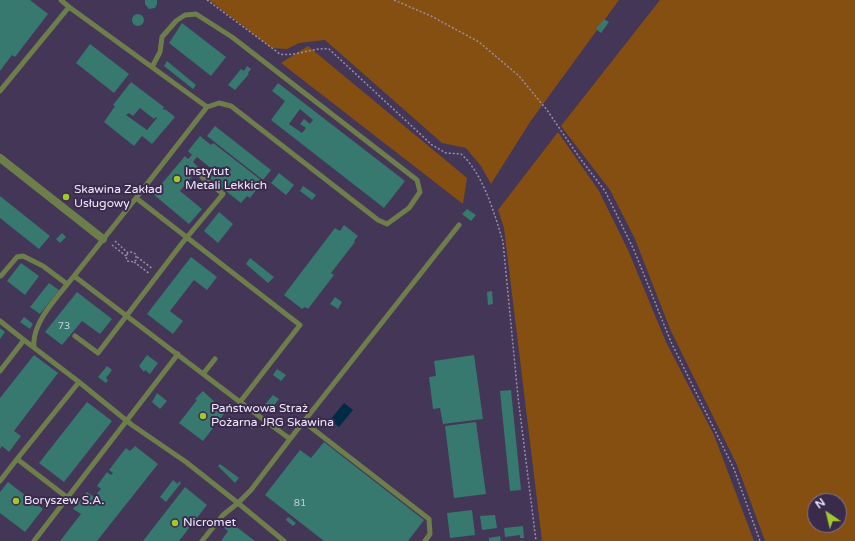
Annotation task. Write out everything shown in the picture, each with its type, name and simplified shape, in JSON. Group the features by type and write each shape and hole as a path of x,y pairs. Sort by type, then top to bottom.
{"street":[{"path":"0,158 102,239"}],"lane":[{"path":"61,0 207,107"},
{"path":"0,91 69,7"},
{"path":"34,348 33,339 36,326 102,239 207,107 219,103 231,106 378,220 387,224 409,208 420,192 417,180 232,37 196,14 185,15 176,21 162,37 160,52 152,67"},
{"path":"75,336 98,353 186,238 223,194 202,177"},
{"path":"136,198 300,325 240,402"},
{"path":"202,541 223,515 251,490 458,225"},
{"path":"1,276 17,257 23,256 43,266 67,284"},
{"path":"74,276 290,439"},
{"path":"0,321 132,425 186,462 284,541"},
{"path":"0,371 24,340"},
{"path":"34,541 128,421 178,354"},
{"path":"203,374 215,359"},
{"path":"0,481 79,382"},
{"path":"304,422 429,519 430,534 425,541"},
{"path":"17,459 68,498"}],"path":[{"path":"207,0 280,54 294,54 321,48 329,50 432,145 446,152 461,154 475,170 497,220 502,242 518,397 536,541"},
{"path":"394,0 431,16 479,42 519,76 547,110 579,157 605,191 634,250 671,342 734,469 760,541"},
{"path":"115,241 128,253"},
{"path":"112,245 126,256 129,262 134,262 155,278"},
{"path":"126,256 128,253 134,252 137,257 159,273"},
{"path":"134,262 137,257"}],"shaded area":[{"path":"209,0 619,0 530,122 491,184 481,166 466,148 442,143 325,40 299,43 287,49 272,48"},
{"path":"660,0 855,0 855,541 765,541 737,465 670,329 635,239 610,190 561,126"},
{"path":"308,46 467,178 463,204 281,63"},
{"path":"558,132 599,191 628,250 666,342 714,435 754,541 542,541 504,228 498,210"}],"water":[{"path":"344,403 353,410 339,427 330,420"}],"building":[{"path":"0,0 30,0 48,14 15,57 12,55 0,71"},
{"path":"145,0 157,0 155,8 149,9 145,4"},
{"path":"140,14 143,15 143,25 136,26 133,25 132,18 133,15"},
{"path":"604,19 609,22 601,33 596,29"},
{"path":"182,23 226,57 211,76 169,43"},
{"path":"90,44 129,74 114,93 76,63"},
{"path":"167,61 196,85 193,89 164,66"},
{"path":"247,66 251,69 248,73 249,74 235,90 228,85 241,69 244,71"},
{"path":"131,82 164,107 164,110 165,109 175,117 152,144 142,136 134,146 104,122 115,106 113,105","holes":["140,108 154,119 156,117 157,118 147,130 126,115 129,113 133,116"]},
{"path":"278,83 405,181 384,208 271,120 285,101 272,91","holes":["300,109 313,120 310,124 304,119 300,124 306,128 302,133 289,124"]},
{"path":"215,126 271,170 263,180 207,136"},
{"path":"200,136 211,145 213,143 261,180 259,182 261,184 250,198 247,196 241,203 207,176 212,169 197,157 193,162 199,168 180,191 202,209 189,224 153,194 185,156 188,159 192,155 188,151"},
{"path":"279,173 294,185 286,195 271,183"},
{"path":"303,186 316,195 312,200 300,191"},
{"path":"0,196 50,236 39,249 0,218"},
{"path":"467,209 476,215 471,221 462,214"},
{"path":"219,212 233,224 218,243 204,231"},
{"path":"344,225 358,236 354,241 355,242 331,273 334,275 308,309 305,307 302,309 284,295 335,228 340,231"},
{"path":"62,233 66,237 60,243 56,239"},
{"path":"191,257 217,277 207,290 194,280 170,311 183,321 173,334 147,314"},
{"path":"250,258 274,277 268,283 246,264"},
{"path":"21,263 39,276 25,295 7,281"},
{"path":"49,283 59,290 40,314 30,307"},
{"path":"492,291 493,304 488,305 487,292"},
{"path":"77,292 112,319 100,334 82,321 62,345 45,332"},
{"path":"335,297 342,302 338,309 330,304"},
{"path":"24,317 33,324 30,329 20,322"},
{"path":"0,328 5,332 0,339"},
{"path":"34,355 58,373 14,431 21,436 9,452 2,446 0,449 0,398"},
{"path":"147,355 158,363 150,374 145,370 144,372 139,366"},
{"path":"474,355 483,419 443,424 440,408 433,409 429,377 436,376 434,361"},
{"path":"107,366 112,370 106,378 108,380 106,383 98,377"},
{"path":"277,369 286,375 281,381 273,375"},
{"path":"511,390 521,490 510,491 500,391"},
{"name":"Państwowa Straż Pożarna JRG Skawina","path":"203,391 219,406 220,404 227,410 203,441 179,423 197,400 195,399"},
{"path":"157,393 167,401 160,409 152,402"},
{"path":"273,395 279,399 268,413 262,408"},
{"path":"87,402 112,421 64,482 39,463"},
{"path":"251,420 256,424 252,429 247,425"},
{"path":"476,422 486,494 454,498 445,426"},
{"path":"324,442 424,520 408,541 324,541 265,495 300,450 311,458"},
{"path":"135,446 158,464 97,541 60,541 81,514 73,509 87,492 94,497 101,489 97,486 107,472 111,475 113,473 109,470 126,448 130,451"},
{"path":"220,464 239,478 235,483 218,466"},
{"path":"173,480 178,484 179,481 181,483 166,502 160,497"},
{"name":"Boryszew S.A.","path":"8,482 43,509 25,532 0,513 0,492"},
{"name":"Nicromet","path":"185,487 207,505 179,541 143,541"},
{"path":"472,510 475,535 450,538 447,513"},
{"path":"495,515 497,528 482,530 480,516"},
{"path":"288,517 296,523 293,526 286,520"},
{"path":"228,521 255,541 221,541 228,531 223,527"},
{"path":"523,526 524,538 520,538 520,535 505,537 504,528"},
{"path":"500,536 501,541 489,541 489,538"}],"place":[{"name":"Instytut Metali Lekkich","path":"177,179"},
{"name":"Skawina Zakład Usługowy","path":"66,197"},
{"name":"Państwowa Straż Pożarna JRG Skawina","path":"203,416"},
{"name":"Boryszew S.A.","path":"16,501"},
{"name":"Nicromet","path":"175,523"}]}
